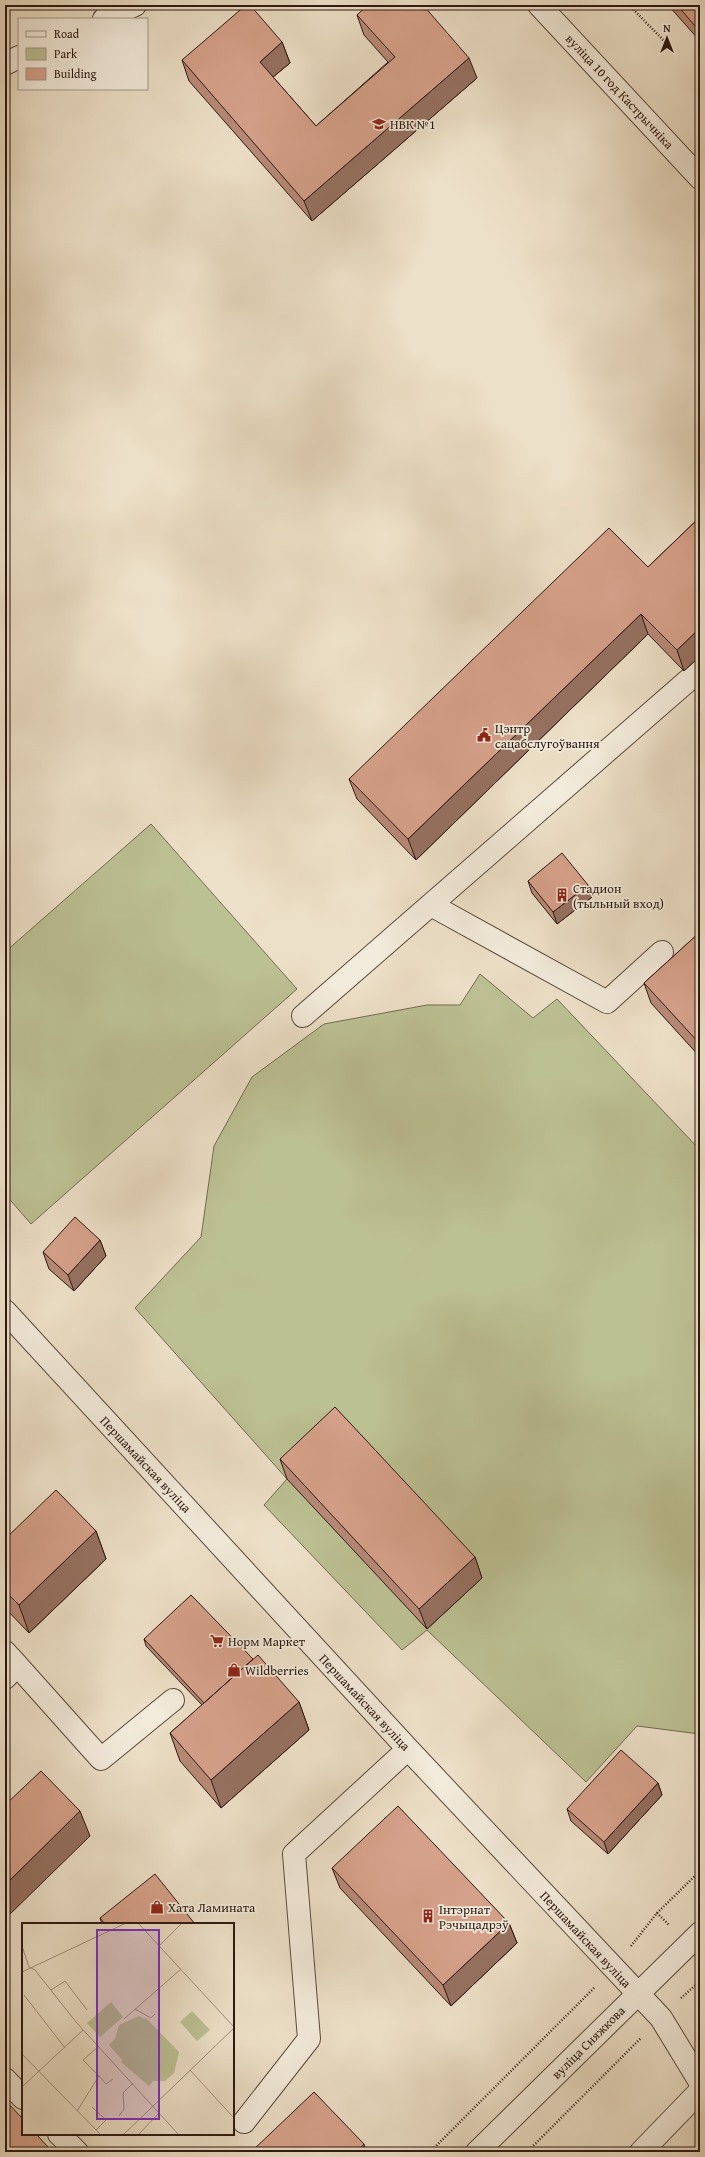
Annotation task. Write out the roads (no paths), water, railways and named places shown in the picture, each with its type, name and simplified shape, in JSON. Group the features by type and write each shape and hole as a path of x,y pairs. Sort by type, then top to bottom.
{"street":[{"path":"106,18 135,5"},
{"name":"вуліца 10 год Кастрычніка","path":"539,5 700,178"},
{"path":"5,64 18,58"},
{"path":"303,1016 700,670"},
{"path":"431,905 607,1002 662,952"},
{"name":"Першамайская вуліца","path":"9,1323 661,2018 700,2082"},
{"path":"9,1665 101,1759 173,1700"},
{"path":"244,2122 309,2039 294,1854 408,1749"},
{"name":"вуліца Сняжкова","path":"477,2152 637,1993 700,1933"},
{"path":"5,2079 22,2097"},
{"path":"641,2152 700,2092"},
{"path":"60,2135 76,2152"}],"place":[{"name":"НВК №1","path":"379,124"},
{"name":"Цэнтр сацабслугоўвання","path":"484,735"},
{"name":"Стадион (тыльный вход)","path":"562,895"},
{"name":"Норм Маркет","path":"217,1641"},
{"name":"Wildberries","path":"234,1670"},
{"name":"Хата Ламината","path":"157,1907"},
{"name":"Інтэрнат Рэчыцадрэў","path":"428,1916"}]}
